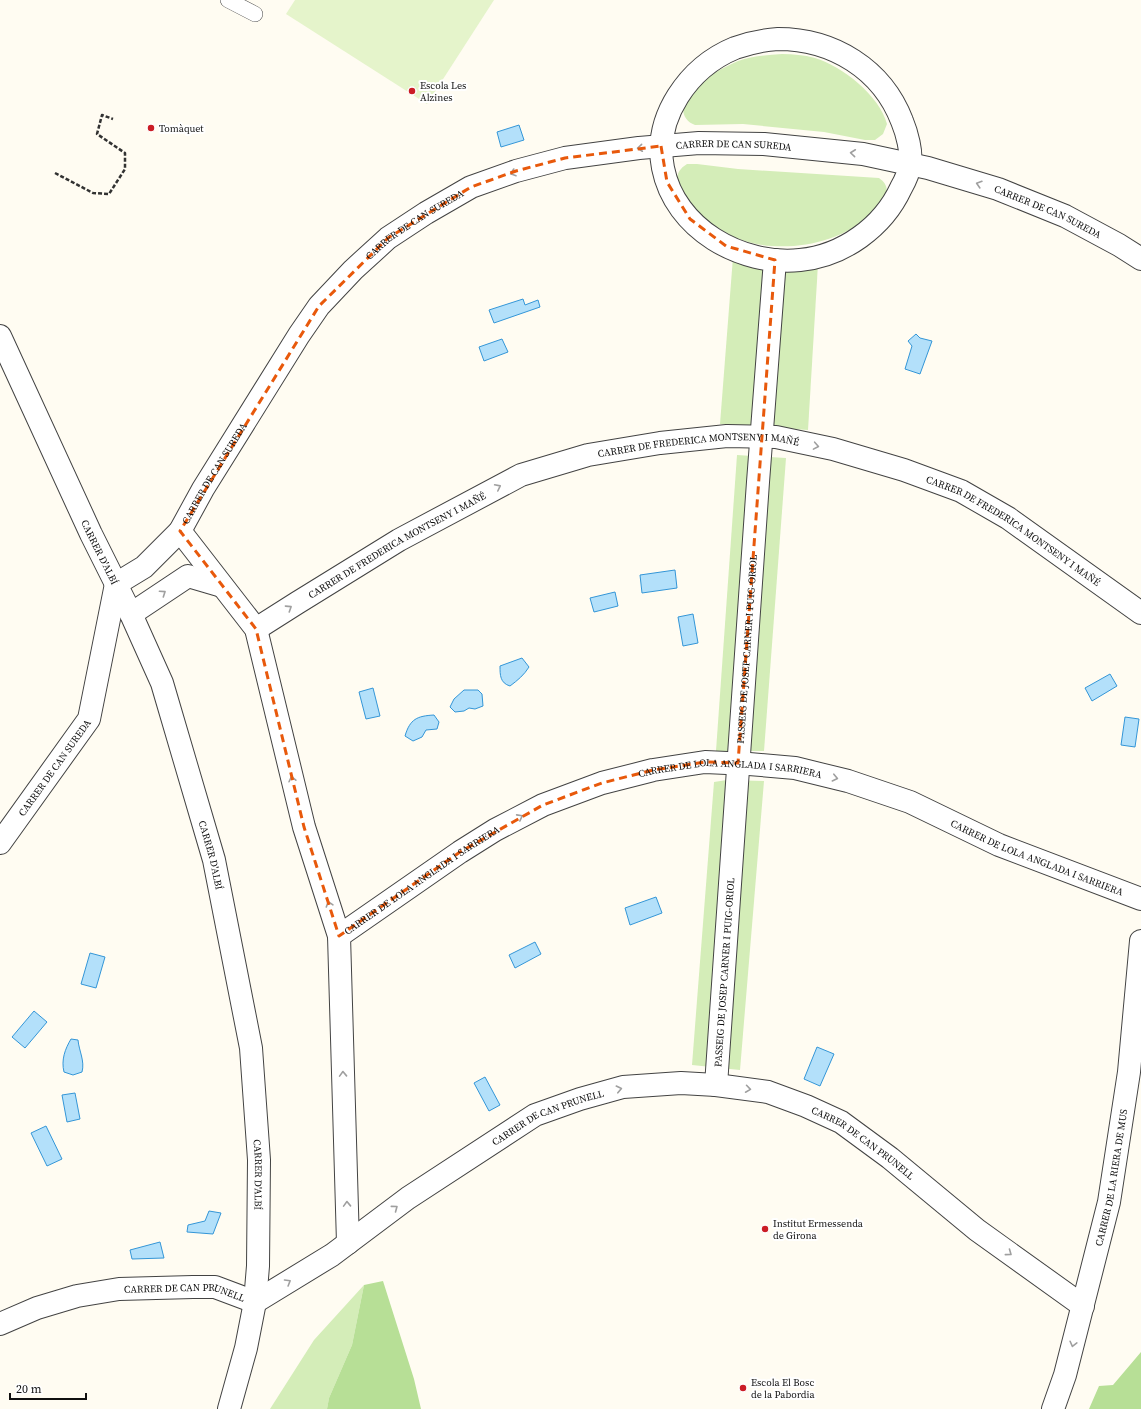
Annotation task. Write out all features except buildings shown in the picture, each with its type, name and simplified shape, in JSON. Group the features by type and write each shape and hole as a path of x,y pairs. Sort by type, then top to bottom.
{"street":[{"path":"790,39 811,42 842,54 860,66 877,81 890,98 901,118 908,139 910,164 904,182 894,202 880,219 864,234 845,246 824,255 802,260 775,260 757,258 736,251 707,234 690,219 672,195 663,168 661,146 665,123 675,101 683,88 698,72 716,58 735,48 767,40 790,39"},
{"name":"CARRER DE CAN SUREDA","path":"0,843 89,719 116,584 144,567 180,531 207,483 299,335 319,306 388,238 426,213 471,187 516,171 565,158 661,146 699,143 764,144 863,154 910,164 998,189 1065,216 1119,245 1141,259"},
{"name":"PASSEIG DE JOSEP CARNER I PUIG-ORIOL","path":"716,1085 761,437 775,260"},
{"name":"CARRER D'ALBÍ","path":"0,336 91,534 131,614 162,683 214,860 251,1048 259,1160 258,1266 255,1302 246,1348 229,1409"},
{"name":"CARRER DE FREDERICA MONTSENY I MAÑÉ","path":"256,629 399,540 521,475 588,455 660,443 727,436 776,437 833,449 904,470 961,491 1008,518 1141,613"},
{"path":"180,531 256,629 304,827 339,936 348,1243"},
{"path":"131,614 188,576 222,586"},
{"name":"CARRER DE LOLA ANGLADA I SARRIERA","path":"339,936 460,852 495,830 543,805 602,783 653,770 705,762 796,768 855,783 910,802 999,845 1141,899"},
{"name":"CARRER DE LA RIERA DE MUS","path":"1053,1409 1065,1375 1132,1111 1129,1072 1141,941"},
{"name":"CARRER DE CAN PRUNELL","path":"0,1324 37,1308 77,1296 119,1289 193,1286 215,1287 255,1302 332,1255 408,1198 535,1115 580,1099 623,1088 681,1083 716,1085 768,1092 806,1106 841,1122 890,1158 978,1230 1083,1306"}],"lane":[{"path":"228,0 255,14"}],"path":[{"path":"55,173 93,192 109,194 125,169 125,153 97,134 102,115 113,120"}],"highlighted area":[{"path":"661,146 667,182 690,219 726,246 775,260 738,763 705,762 653,770 602,783 543,805 460,852 339,936 304,827 256,629 180,531 319,306 388,238 471,187 516,171 565,158"}],"green space":[{"path":"295,0 494,0 427,104 286,14"},
{"path":"782,54 815,58 826,62 848,75 868,93 883,113 887,124 883,134 875,140 865,140 824,132 743,124 695,125 688,121 684,115 683,108 688,97 713,74 743,59"},
{"path":"687,164 738,169 879,178 886,186 887,193 868,216 855,226 840,234 824,240 789,246 754,244 730,235 692,207 683,195 678,184 678,173"},
{"path":"733,257 818,264 808,430 720,424"},
{"path":"737,455 786,458 764,751 716,751"},
{"path":"727,780 764,781 740,1070 692,1065 714,782"},
{"path":"383,1281 414,1379 421,1409 327,1409 329,1398 352,1345 364,1285"},
{"path":"364,1285 352,1345 329,1398 327,1409 270,1409 314,1340"},
{"path":"1141,1352 1141,1409 1089,1409 1099,1386 1113,1385"}],"water":[{"path":"519,125 524,140 501,147 497,132"},
{"path":"523,299 525,305 538,300 540,307 494,323 489,310"},
{"path":"916,334 920,338 932,341 920,374 905,369 912,346 908,341"},
{"path":"502,339 508,352 484,361 479,347"},
{"path":"675,570 677,588 642,593 640,575"},
{"path":"615,592 618,606 594,612 590,598"},
{"path":"693,614 698,643 683,646 678,617"},
{"path":"522,658 529,667 513,684 510,686 507,685 502,681 500,666"},
{"path":"1110,674 1117,686 1092,701 1085,688"},
{"path":"373,688 380,716 366,719 359,692"},
{"path":"464,690 478,690 482,694 483,706 475,709 469,708 464,711 455,712 450,707 454,699"},
{"path":"434,715 439,722 437,729 426,730 422,737 413,741 405,736 412,722 423,716"},
{"path":"1125,717 1139,719 1135,747 1121,745"},
{"path":"656,897 662,913 630,925 625,908"},
{"path":"535,942 541,954 515,968 509,955"},
{"path":"90,953 105,957 96,988 81,984"},
{"path":"34,1011 47,1022 25,1048 12,1037"},
{"path":"71,1039 78,1040 83,1064 82,1072 73,1075 64,1072 63,1068 64,1055"},
{"path":"817,1047 834,1054 820,1086 804,1079"},
{"path":"485,1077 500,1105 489,1111 474,1083"},
{"path":"75,1093 80,1119 67,1122 62,1095"},
{"path":"46,1126 62,1159 47,1166 31,1133"},
{"path":"209,1211 221,1213 213,1234 187,1232 188,1225 205,1221"},
{"path":"160,1242 164,1258 132,1259 130,1250"}],"place":[{"name":"Escola Les Alzines","path":"412,91"},
{"name":"Tomàquet","path":"151,128"},
{"name":"Institut Ermessenda de Girona","path":"765,1229"},
{"name":"Escola El Bosc de la Pabordia","path":"743,1388"}]}
